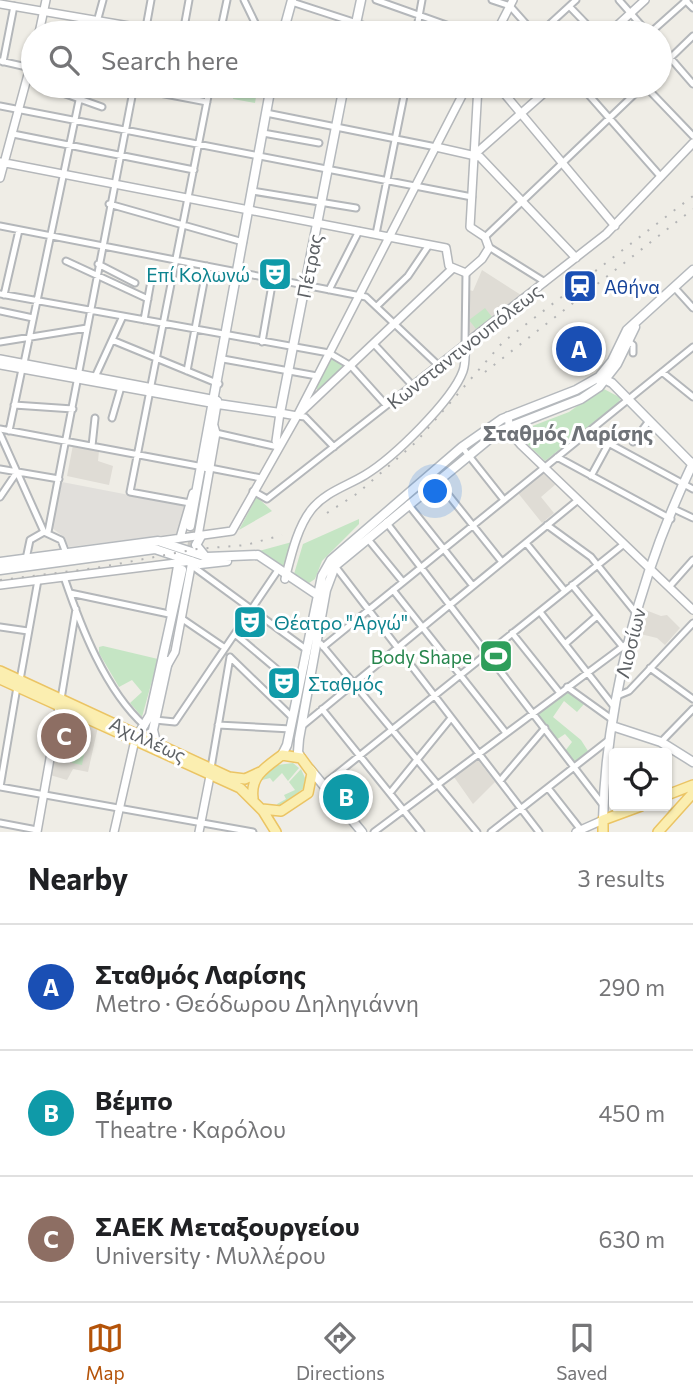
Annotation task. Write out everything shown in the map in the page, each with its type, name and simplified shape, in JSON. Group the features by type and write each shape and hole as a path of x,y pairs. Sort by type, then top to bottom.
{"main road":[{"path":"356,21 360,0"},
{"path":"286,21 292,1"},
{"path":"207,557 196,545 195,530 269,98"},
{"name":"Πέτρας","path":"280,413 342,98"},
{"path":"278,832 253,800 252,785 260,772 282,755 291,729 299,688 317,638 320,581 326,566 337,554 508,416 603,379 623,336 693,270"},
{"path":"465,451 508,426 581,400 603,379 638,321"},
{"path":"603,379 693,464"},
{"path":"215,403 280,413"},
{"name":"Λιοσίων","path":"603,832 603,805 612,729 626,646 651,569 693,464"},
{"path":"362,832 301,758 298,748 320,600 335,566 408,504 434,477"},
{"path":"0,562 158,541 207,557 253,554 320,600"},
{"path":"0,570 155,549 186,566 252,558 306,587 320,600"},
{"path":"156,743 153,734 155,720 186,566"},
{"path":"306,587 320,581"},
{"path":"311,652 325,648"},
{"path":"136,737 150,715 165,662"},
{"name":"Αχιλλέως","path":"0,671 19,683 210,771 238,779 260,772"},
{"name":"Αχιλλέως","path":"0,679 19,683"},
{"path":"612,729 661,743 693,762"},
{"name":"Αχιλλέως","path":"136,737 156,743 210,771 240,788 253,800"},
{"path":"282,755 301,758"},
{"path":"308,793 312,779 310,769"},
{"path":"672,795 693,785"},
{"path":"278,832 290,807 308,793 318,789 330,793"},
{"path":"658,832 693,793"},
{"path":"672,804 677,811"},
{"path":"260,808 275,812 290,807"},
{"path":"603,820 627,811"}],"street":[{"path":"43,21 47,0"},
{"path":"98,20 103,0"},
{"path":"147,21 151,0"},
{"path":"185,21 189,0"},
{"path":"223,21 227,0"},
{"path":"244,0 254,21"},
{"path":"376,0 436,21"},
{"path":"418,21 422,0"},
{"path":"492,0 512,2 525,21"},
{"path":"554,21 576,0"},
{"path":"619,0 638,21"},
{"path":"622,21 645,0"},
{"path":"662,21 686,0 693,8"},
{"path":"292,1 350,21"},
{"path":"502,21 512,2"},
{"path":"0,4 102,21"},
{"path":"14,6 1,62 21,66"},
{"path":"570,7 583,21"},
{"path":"672,56 691,40"},
{"path":"672,60 693,84"},
{"path":"0,178 2,162 24,98"},
{"path":"26,559 30,540 46,532 59,479 109,204 132,98"},
{"path":"185,98 207,102"},
{"path":"190,503 130,492 208,98"},
{"path":"376,234 404,98"},
{"path":"158,541 180,538 195,530 231,532 297,416 461,98"},
{"path":"476,98 470,227 485,237 489,247 545,282"},
{"path":"508,98 615,226"},
{"path":"474,155 538,98"},
{"path":"592,98 661,177"},
{"path":"485,237 631,98"},
{"path":"656,98 693,136"},
{"path":"9,431 79,99 102,107"},
{"path":"0,106 472,197"},
{"path":"266,113 474,155 523,201 576,258"},
{"path":"262,133 320,143"},
{"path":"13,134 194,170"},
{"name":"Κωνσταντινουπόλεως","path":"253,491 267,499 576,258 615,226 693,143"},
{"path":"2,162 446,248 452,268"},
{"path":"252,191 356,208"},
{"path":"109,204 243,242"},
{"path":"0,226 366,296 438,365"},
{"path":"19,230 2,294 329,353 351,366 386,405"},
{"path":"329,290 359,231"},
{"path":"377,306 408,276 429,245"},
{"path":"288,578 303,523 314,506 333,492 372,471 394,453 447,395 464,369 466,273 482,259 489,247"},
{"path":"66,261 148,299"},
{"path":"98,264 135,282"},
{"path":"187,371 206,266"},
{"path":"452,268 466,273"},
{"path":"297,416 452,268"},
{"path":"262,342 273,279"},
{"path":"144,320 151,281"},
{"path":"674,287 693,308"},
{"path":"0,311 33,318"},
{"path":"95,377 123,316"},
{"path":"0,342 87,328"},
{"path":"112,340 219,384"},
{"path":"628,341 633,345 633,353"},
{"path":"374,344 412,385"},
{"path":"325,648 693,347"},
{"path":"687,351 693,357"},
{"path":"0,359 121,387 151,390"},
{"path":"223,359 317,376"},
{"path":"0,365 23,366"},
{"path":"662,372 693,397"},
{"path":"79,377 95,377 215,403"},
{"path":"112,418 121,387"},
{"path":"311,388 320,396"},
{"path":"14,405 73,409"},
{"path":"280,413 305,417 334,447"},
{"name":"Πέτρας","path":"279,447 276,441 280,413"},
{"path":"508,416 512,436 693,610"},
{"path":"92,446 95,418"},
{"path":"633,442 649,421"},
{"path":"0,429 198,466"},
{"path":"213,430 279,447"},
{"path":"195,530 190,503 198,466 213,430"},
{"path":"180,538 195,530 210,468 213,430"},
{"path":"588,432 693,489"},
{"path":"0,434 46,532 61,540 66,553"},
{"path":"592,476 609,443"},
{"path":"465,451 505,499"},
{"path":"557,457 671,519"},
{"path":"210,468 261,478"},
{"path":"0,469 59,479"},
{"path":"0,497 17,472"},
{"path":"434,477 502,562"},
{"path":"302,726 578,500"},
{"path":"408,504 473,586"},
{"path":"674,509 693,518"},
{"path":"386,522 603,805"},
{"path":"547,526 598,565 636,613"},
{"path":"368,538 403,582"},
{"path":"526,543 565,591"},
{"path":"323,785 624,544"},
{"path":"669,587 693,560"},
{"path":"165,662 169,614 186,566"},
{"path":"165,662 175,652 186,566"},
{"path":"0,585 186,566 311,652"},
{"path":"335,566 539,832"},
{"path":"155,720 175,722 276,573"},
{"path":"64,578 108,676 145,726"},
{"path":"38,580 0,788 119,808 200,828 253,832"},
{"path":"374,832 587,672 626,646 572,585"},
{"path":"393,590 506,733"},
{"path":"70,593 169,614"},
{"path":"0,823 37,831 76,608"},
{"path":"540,612 615,708"},
{"path":"565,644 597,616"},
{"path":"181,618 224,650 293,718"},
{"path":"617,696 629,691 693,623"},
{"path":"0,626 28,631"},
{"path":"512,633 560,693"},
{"path":"235,634 299,688"},
{"path":"317,638 477,832"},
{"path":"200,828 230,657"},
{"path":"650,668 693,699"},
{"path":"491,832 574,767 612,729 567,687"},
{"path":"321,709 421,832"},
{"path":"661,743 693,709"},
{"path":"390,793 451,718"},
{"path":"218,725 291,729"},
{"path":"500,781 545,728"},
{"path":"114,832 136,737"},
{"path":"548,788 579,831 603,820"}],"shaded area":[{"path":"482,270 521,295 472,334 468,332 469,290 473,291"},
{"path":"73,445 99,451 98,461 113,466 109,485 67,476"},
{"path":"544,472 556,484 541,497 554,513 542,523 518,493"},
{"path":"62,482 186,506 181,533 69,547 63,536 52,528"},
{"path":"643,609 661,616 667,615 680,628 665,645 657,638 636,633"},
{"path":"64,712 98,727 88,772 73,769 67,780 50,775 60,714"},
{"path":"477,759 495,782 473,804 454,777"}],"green space":[{"path":"233,98 256,98 255,103"},
{"path":"485,308 492,317 476,329 469,320"},
{"path":"331,356 348,366 318,392 316,387"},
{"path":"602,388 621,398 618,403 545,461 519,436 522,430 569,412"},
{"path":"256,498 272,511 239,530"},
{"path":"359,519 359,524 322,561 315,579 309,583 294,574 303,544"},
{"path":"292,542 284,568 259,551"},
{"path":"99,647 158,659 142,717 130,703 142,692 132,680 119,687 99,653"},
{"path":"567,691 584,704 577,712 564,701 553,717 581,740 588,751 574,763 565,751 572,742 565,734 556,740 536,713"},
{"path":"75,743 86,745 82,765 72,763"},
{"path":"293,763 299,768 288,781 282,773 273,782 270,778 258,781 277,765"},
{"path":"301,769 305,778 304,788 278,808 277,804 286,799 284,795 295,790 289,782"}],"tunnel":[{"path":"187,571 195,525"}],"railway":[{"path":"327,513 358,493 416,442 503,342 693,196"},
{"path":"485,372 693,209"},
{"path":"0,580 96,568 197,549 246,545 282,535"}],"place":[{"name":"Επί Κολωνώ","path":"275,274"},
{"name":"Αθήνα","path":"580,286"},
{"name":"Σταθμός Λαρίσης","path":"579,349"},
{"name":"Θέατρο \"Αργώ\"","path":"250,622"},
{"name":"Body Shape","path":"496,656"},
{"name":"Σταθμός","path":"284,683"},
{"name":"ΣΑΕΚ Μεταξουργείου","path":"64,736"},
{"name":"Βέμπο","path":"346,797"}],"district":[{"name":"Σταθμός Λαρίσης","path":"568,432"}]}
